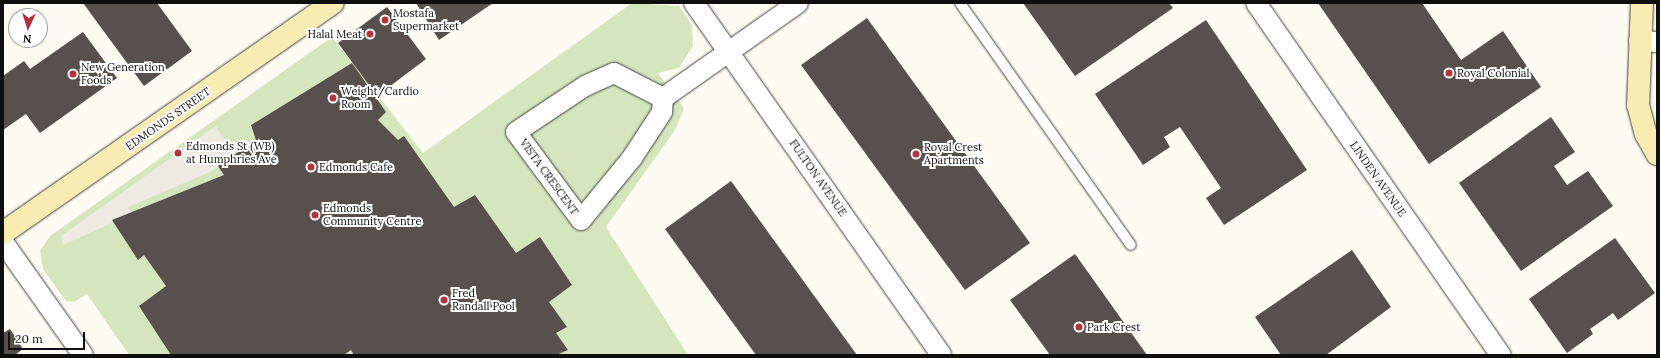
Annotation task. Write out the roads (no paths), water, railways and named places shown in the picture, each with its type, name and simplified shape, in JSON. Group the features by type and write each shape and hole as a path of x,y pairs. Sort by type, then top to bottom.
{"street":[{"name":"EDMONDS STREET","path":"3,233 333,3"},
{"name":"FULTON AVENUE","path":"694,3 941,355"},
{"path":"663,98 729,54 798,3"},
{"name":"LINDEN AVENUE","path":"1256,3 1501,355"},
{"path":"1642,3 1648,42 1638,105 1646,134 1657,154"},
{"name":"VISTA CRESCENT","path":"614,73 663,98 662,112 632,158 581,220 516,132 585,86 614,73"},
{"path":"3,242 83,355"}],"lane":[{"path":"960,3 1131,245"}],"place":[{"name":"Mostafa Supermarket","path":"385,20"},
{"name":"Halal Meat","path":"370,34"},
{"name":"Royal Colonial","path":"1449,73"},
{"name":"New Generation Foods","path":"73,74"},
{"name":"Weight/Cardio Room","path":"333,98"},
{"name":"Edmonds St (WB) at Humphries Ave","path":"178,153"},
{"name":"Royal Crest Apartments","path":"916,154"},
{"name":"Edmonds Cafe","path":"311,167"},
{"name":"Edmonds Community Centre","path":"315,215"},
{"name":"Fred Randall Pool","path":"444,300"},
{"name":"Park Crest","path":"1079,327"}]}
